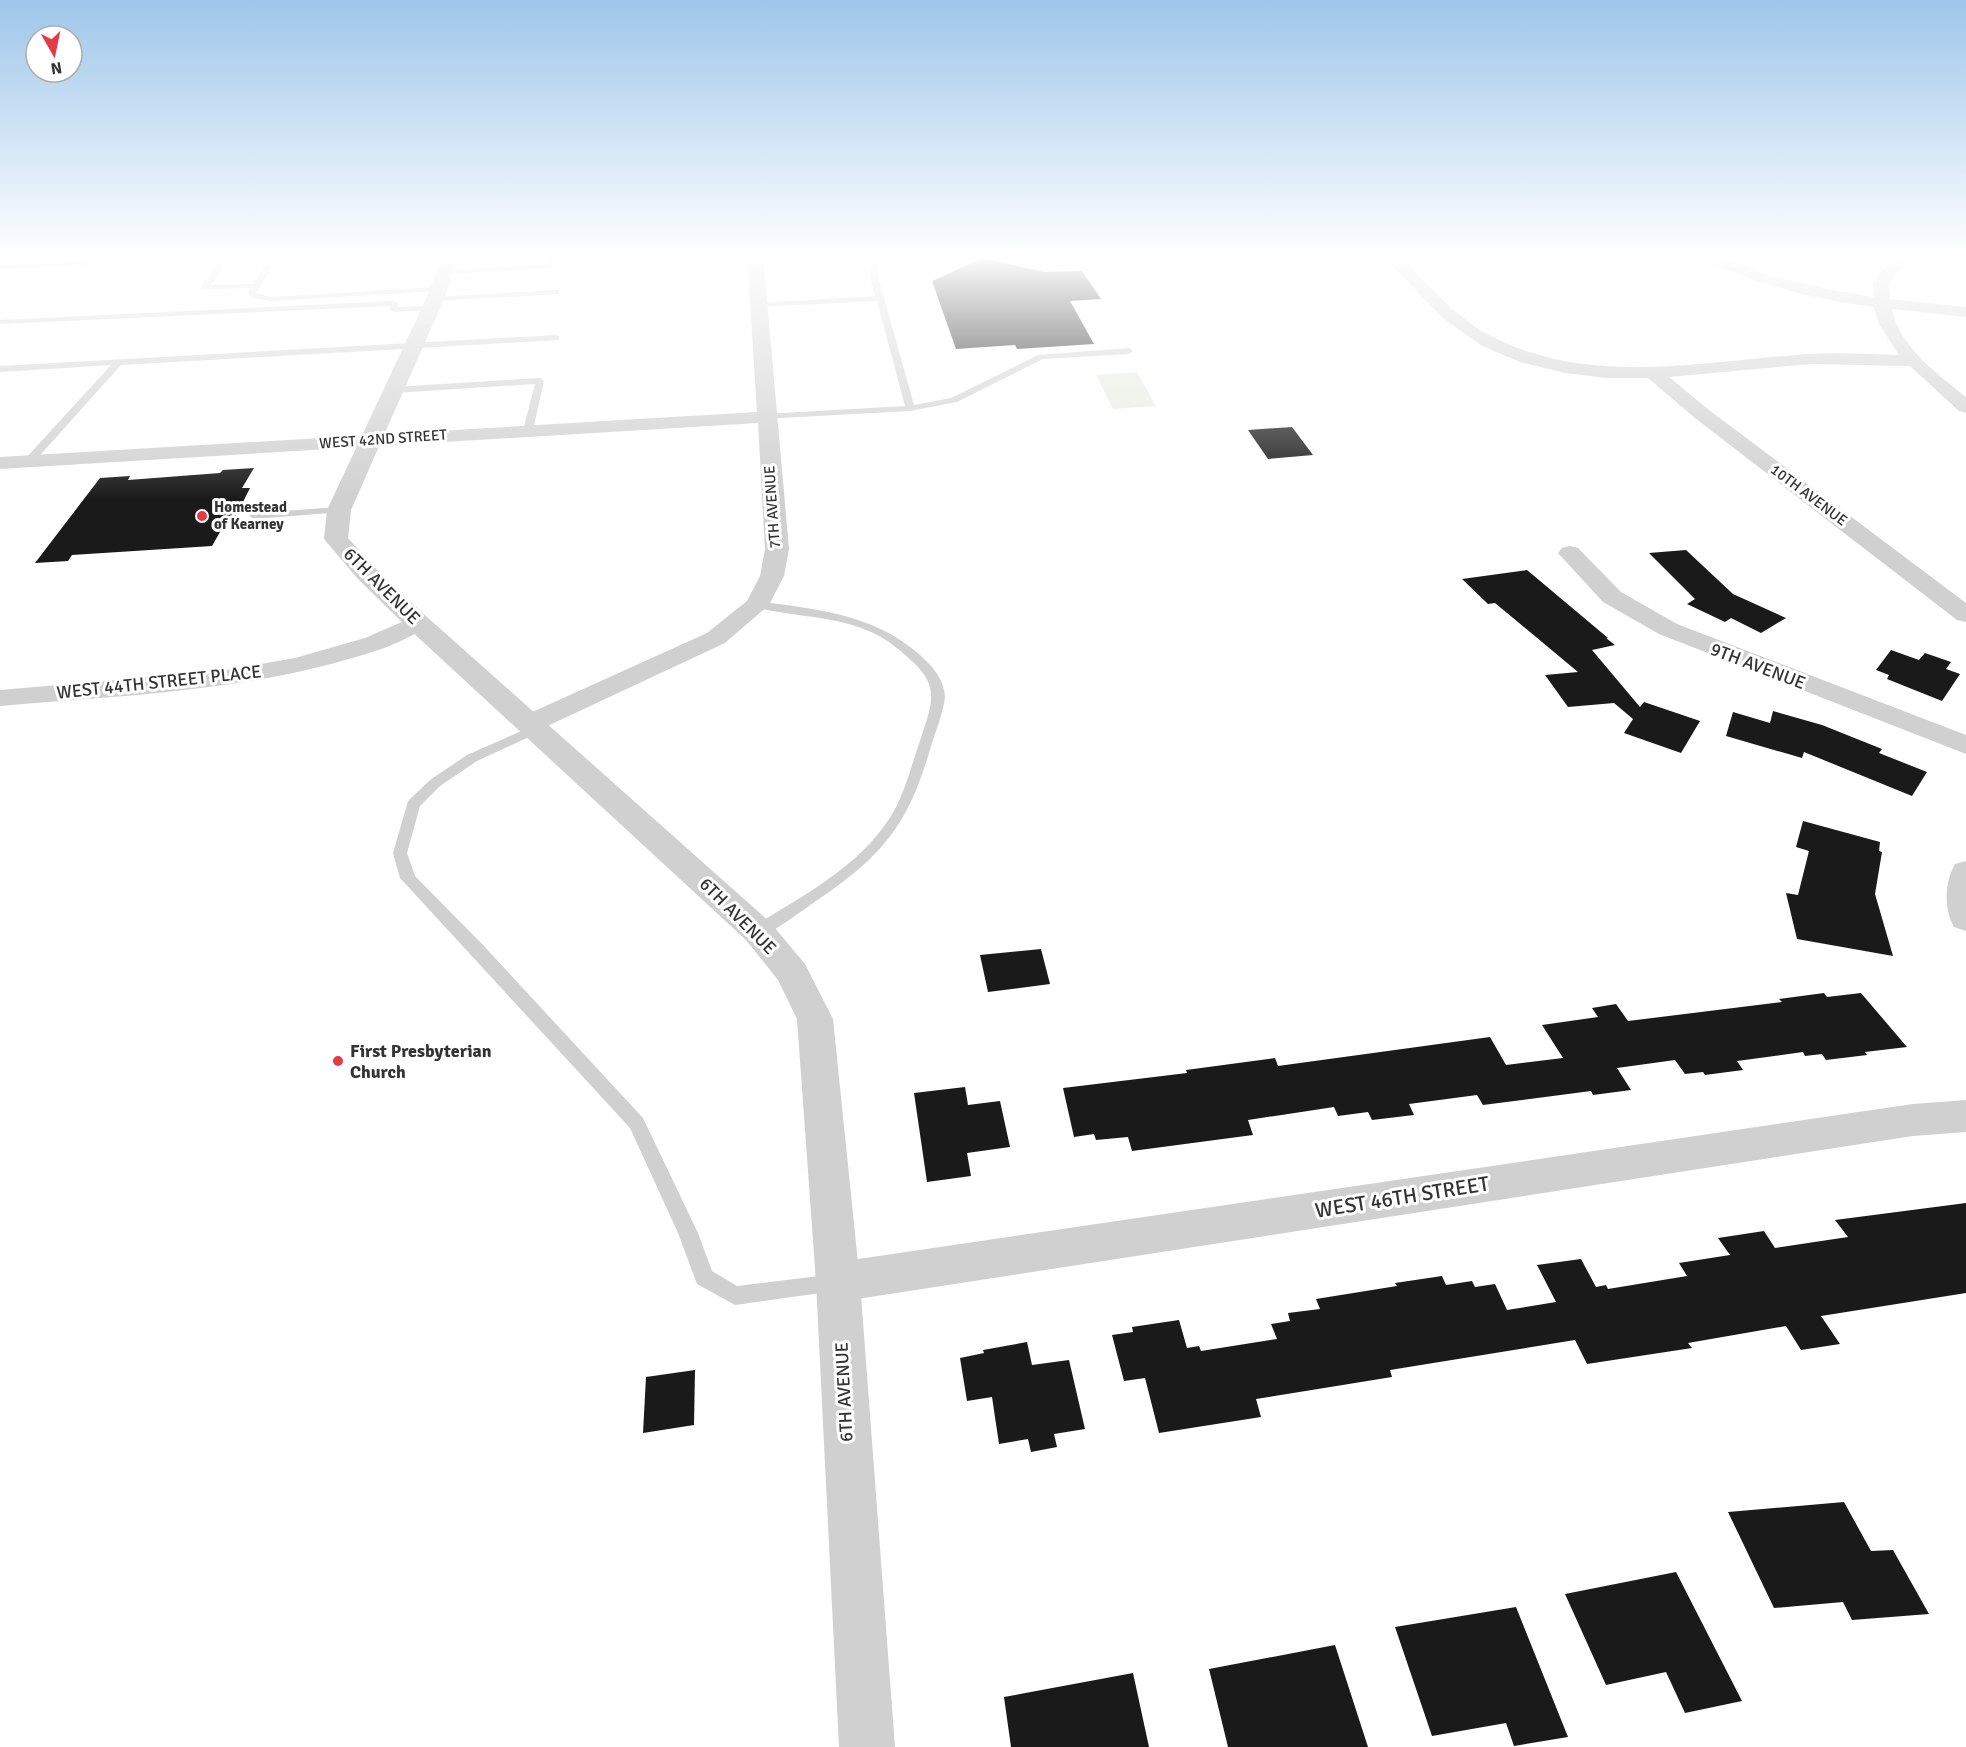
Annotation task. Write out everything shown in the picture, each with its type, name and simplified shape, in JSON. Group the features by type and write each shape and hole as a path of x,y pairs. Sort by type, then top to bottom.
{"street":[{"name":"6TH AVENUE","path":"418,337 339,510 336,539 366,573 418,623 758,931 792,974 815,1019 838,1282 867,1747"},
{"name":"7TH AVENUE","path":"532,727 716,638 757,605 772,576 777,549 765,417 763,337"},
{"path":"1480,337 1487,342 1536,362 1580,370 1653,373 1814,359 1915,361"},
{"path":"1896,337 1915,361 1966,407"},
{"name":"10TH AVENUE","path":"1653,373 1701,414 1966,615"},
{"name":"WEST 42ND STREET","path":"0,463 765,417"},
{"name":"9TH AVENUE","path":"1570,553 1612,597 1668,629 1966,745"},
{"name":"WEST 44TH STREET PLACE","path":"0,698 221,679 298,665 374,643 418,623"},
{"path":"1966,872 1962,892 1966,919"},
{"name":"WEST 46TH STREET","path":"838,1282 1913,1120 1966,1116"}],"lane":[{"path":"890,337 910,408"},
{"path":"0,369 556,338"},
{"path":"765,417 910,408 954,400 1041,357 1130,351"},
{"path":"29,461 119,362"},
{"path":"395,390 540,381 528,430"},
{"path":"254,516 339,510"},
{"path":"757,605 810,612 877,629 909,649 935,678 939,694 922,754 902,810 882,839 819,893 758,931"},
{"path":"532,727 472,758 435,783 413,804 400,853 408,878 477,949 637,1123 688,1233 704,1277 735,1296 838,1282"}],"shaded area":[{"path":"1137,372 1156,406 1113,409 1096,375"}],"building":[{"path":"952,337 1090,337 1094,344 1017,349 1015,345 956,349"},
{"path":"1292,427 1313,455 1268,459 1248,430"},
{"name":"Homestead of Kearney","path":"254,468 242,488 250,488 232,524 224,525 212,546 72,555 68,561 35,563 100,478 130,476 128,480"},
{"path":"1686,550 1733,594 1786,618 1761,633 1731,618 1725,622 1687,604 1695,599 1649,553"},
{"path":"1527,570 1615,645 1592,650 1640,707 1644,702 1700,721 1681,753 1624,733 1633,719 1614,703 1568,707 1545,675 1578,672 1495,603 1488,604 1462,579"},
{"path":"1891,650 1919,660 1925,653 1951,662 1946,669 1960,674 1942,701 1887,679 1889,675 1876,670"},
{"path":"1773,711 1822,725 1882,749 1879,753 1927,772 1912,796 1804,752 1802,758 1726,736 1733,712 1770,723"},
{"path":"1803,821 1880,842 1879,851 1882,852 1875,894 1893,956 1797,939 1786,893 1798,895 1809,851 1796,847"},
{"path":"1041,949 1050,984 988,992 980,955"},
{"path":"1824,993 1827,997 1861,993 1907,1047 1826,1060 1822,1054 1805,1056 1803,1052 1737,1061 1743,1070 1705,1075 1703,1072 1685,1074 1675,1060 1617,1068 1631,1090 1593,1095 1591,1091 1483,1105 1477,1095 1409,1104 1414,1115 1372,1120 1368,1112 1338,1116 1334,1107 1248,1120 1253,1135 1132,1151 1128,1137 1096,1140 1094,1134 1074,1137 1063,1088 1187,1073 1186,1070 1275,1058 1278,1066 1490,1037 1506,1065 1563,1058 1542,1025 1598,1017 1592,1008 1616,1004 1628,1021 1782,1002 1779,999"},
{"path":"965,1087 968,1105 1000,1101 1010,1147 967,1153 971,1176 927,1182 914,1093"},
{"path":"1966,1203 1966,1293 1821,1316 1840,1344 1801,1350 1786,1326 1688,1343 1692,1348 1587,1364 1575,1340 1390,1370 1392,1377 1256,1399 1261,1417 1159,1433 1145,1378 1124,1381 1112,1335 1133,1332 1132,1327 1179,1320 1187,1348 1199,1346 1201,1351 1277,1339 1271,1324 1290,1321 1288,1313 1320,1309 1316,1299 1442,1276 1446,1285 1472,1281 1475,1287 1495,1284 1507,1310 1556,1302 1537,1265 1581,1259 1596,1287 1606,1285 1608,1289 1687,1276 1679,1263 1730,1255 1718,1238 1764,1231 1775,1248 1848,1237 1835,1220"},
{"path":"1027,1342 1032,1365 1069,1360 1085,1429 1054,1434 1057,1447 1031,1452 1028,1439 999,1444 992,1397 967,1401 960,1358 984,1353 983,1350"},
{"path":"695,1370 694,1425 643,1433 646,1377"},
{"path":"1844,1502 1871,1551 1893,1550 1929,1614 1852,1620 1843,1602 1774,1608 1728,1512"},
{"path":"1676,1572 1742,1701 1685,1713 1666,1672 1606,1685 1565,1594"},
{"path":"1516,1607 1568,1737 1514,1746 1506,1723 1432,1736 1395,1627"},
{"path":"1335,1645 1368,1747 1228,1747 1209,1669"},
{"path":"1133,1673 1149,1747 1011,1747 1004,1697"}],"place":[{"name":"Homestead of Kearney","path":"202,516"},
{"name":"First Presbyterian Church","path":"338,1061"}]}
